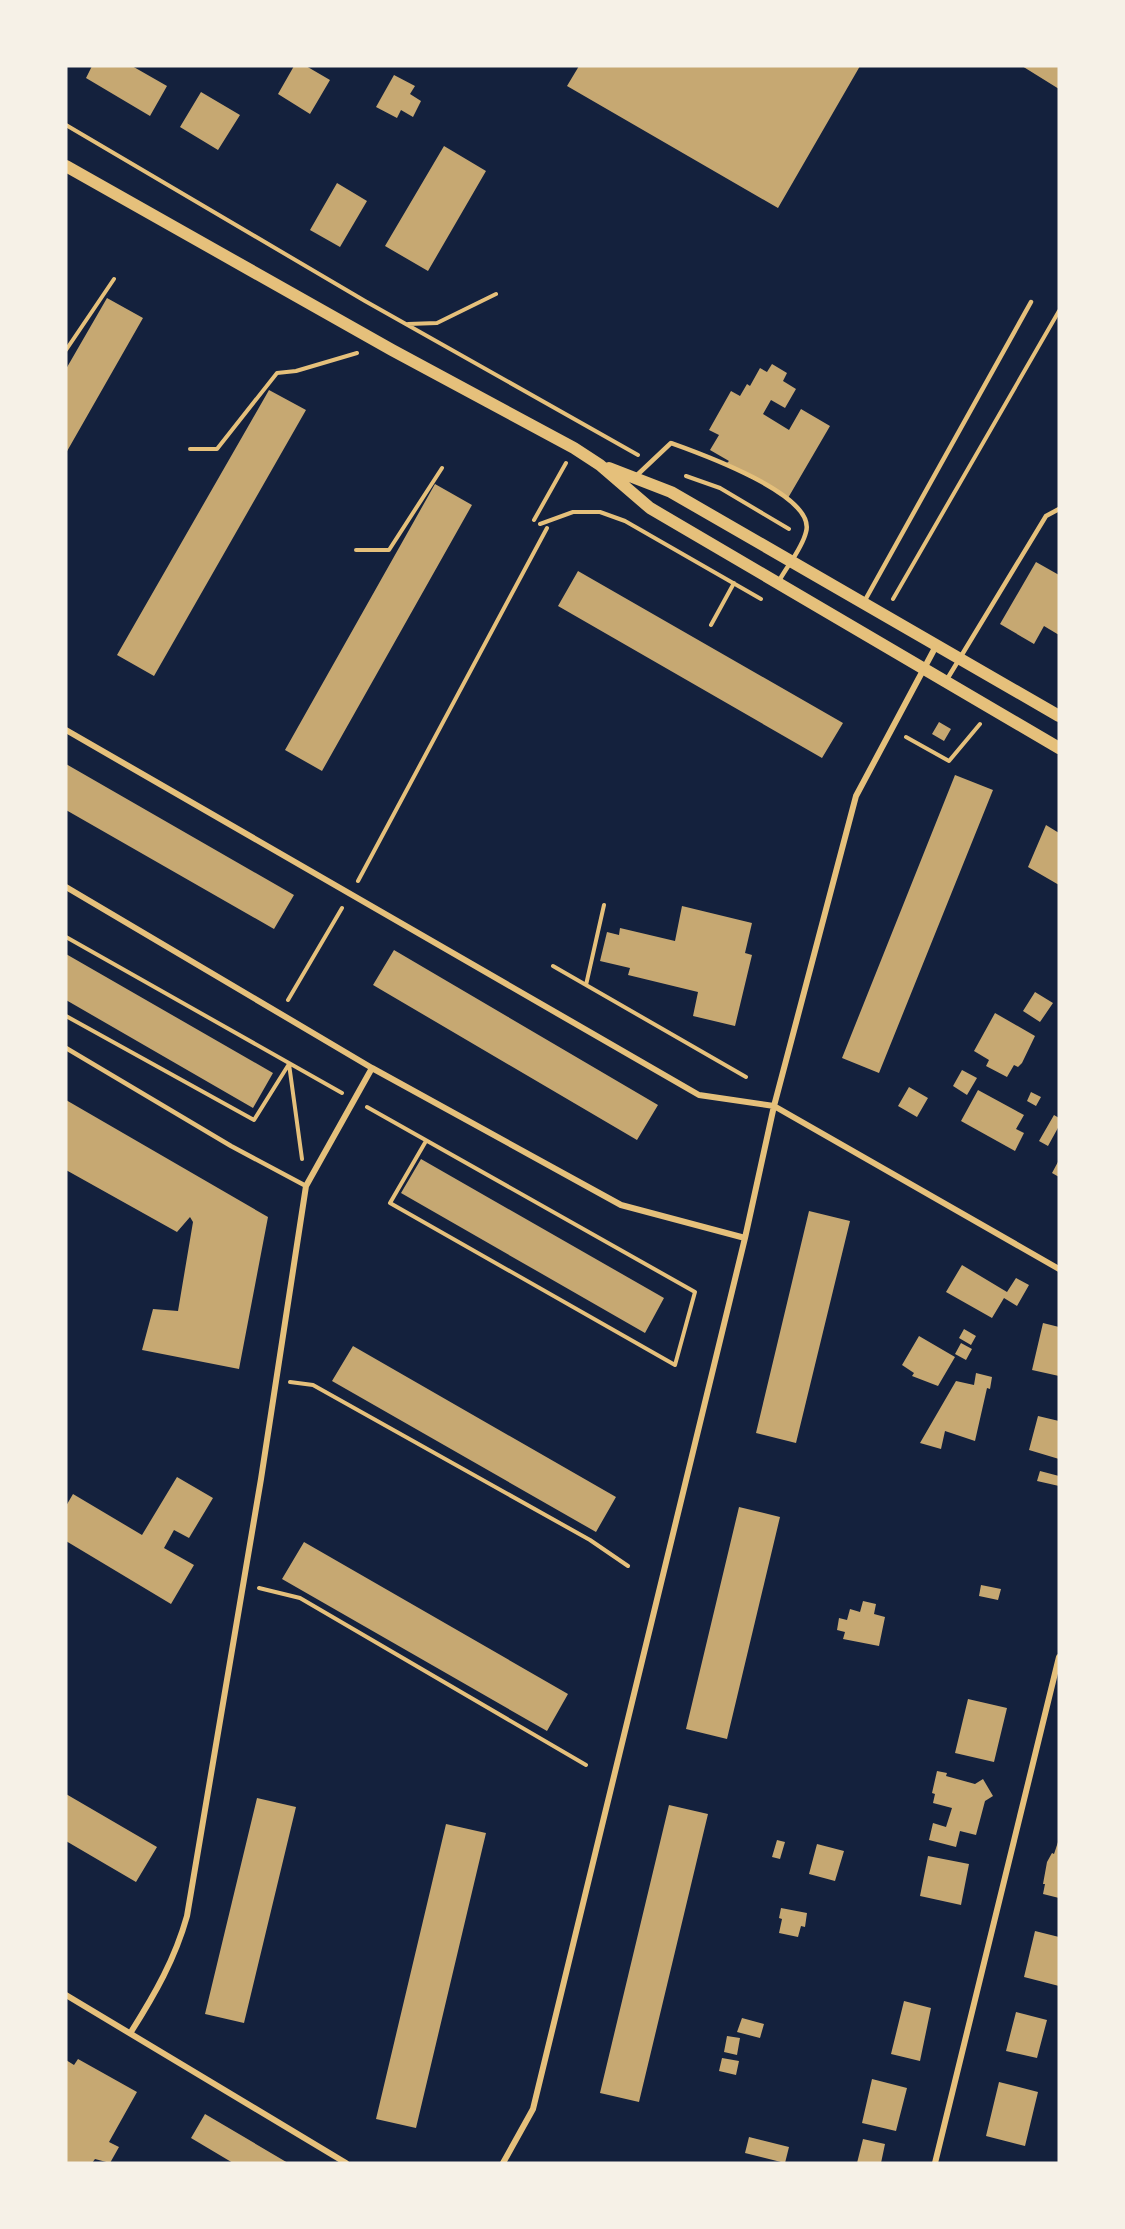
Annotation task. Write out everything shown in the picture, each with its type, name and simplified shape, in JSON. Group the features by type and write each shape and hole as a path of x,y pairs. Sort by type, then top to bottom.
{"main road":[{"path":"66,166 393,350 565,443 600,465 650,508 1059,748"},
{"path":"600,465 671,492 863,605 1059,716"}],"street":[{"path":"503,2163 533,2109 745,1238 774,1106 856,796 890,728 937,645"},
{"path":"66,730 699,1095 774,1106 1059,1269"},
{"path":"66,887 372,1068 621,1204 745,1238"},
{"path":"131,2032 161,1984 177,1950 187,1916 244,1584 306,1186 372,1068"},
{"path":"935,2163 1059,1657"},
{"path":"66,1995 346,2163"}],"lane":[{"path":"863,605 1031,302"},
{"path":"634,478 671,443 727,463 788,498 804,513 807,531 778,583"},
{"path":"946,681 1046,516 1059,508"},
{"path":"66,1048 231,1146 306,1186"}],"path":[{"path":"66,125 407,324 651,462"},
{"path":"66,350 114,279"},
{"path":"407,324 437,323 496,294"},
{"path":"895,595 1059,311"},
{"path":"190,449 217,449 277,373 296,371 354,354 393,350"},
{"path":"534,520 566,463"},
{"path":"356,550 389,550 442,468"},
{"path":"681,475 720,488 789,530"},
{"path":"540,524 573,512 600,512 626,521 764,600"},
{"path":"280,1013 350,894 547,528"},
{"path":"711,625 738,578"},
{"path":"890,728 949,761 986,716"},
{"path":"586,985 604,905"},
{"path":"66,937 695,1292 675,1365 390,1203 426,1141"},
{"path":"553,966 746,1077"},
{"path":"67,1018 254,1120 289,1064"},
{"path":"289,1064 306,1186"},
{"path":"277,1381 313,1385 590,1540 628,1566"},
{"path":"244,1584 300,1598 586,1765"}],"building":[{"path":"92,66 132,66 167,86 150,116 86,78"},
{"path":"294,66 306,66 330,80 310,114 278,94"},
{"path":"579,66 860,66 778,208 567,86"},
{"path":"1022,66 1059,66 1059,89"},
{"path":"394,75 415,86 410,94 421,101 413,117 401,110 397,118 376,107"},
{"path":"201,92 240,115 218,150 180,127"},
{"path":"444,146 486,171 428,271 385,246"},
{"path":"337,183 367,201 340,247 310,230"},
{"path":"107,298 143,318 66,453 66,369"},
{"path":"772,364 787,373 783,381 796,389 785,408 771,400 763,414 789,430 801,409 830,426 788,498 727,463 729,461 710,450 719,435 709,430 731,391 740,396 747,384 750,386 760,368 767,372"},
{"path":"269,390 306,410 154,676 117,655"},
{"path":"435,484 472,505 322,771 285,750"},
{"path":"1036,562 1059,575 1059,635 1044,626 1034,644 1000,624"},
{"path":"578,571 843,723 822,758 558,606"},
{"path":"939,722 951,729 944,741 932,734"},
{"path":"66,764 294,895 274,929 66,810"},
{"path":"955,775 993,790 879,1073 842,1058"},
{"path":"1046,825 1059,833 1059,885 1028,867"},
{"path":"682,906 752,923 745,953 752,955 735,1026 693,1016 698,992 628,975 630,968 600,961 607,932 619,935 620,928 675,941"},
{"path":"394,950 658,1105 637,1140 373,985"},
{"path":"66,954 273,1073 253,1108 66,1000"},
{"path":"1035,992 1053,1003 1040,1022 1023,1011"},
{"path":"995,1013 1035,1036 1022,1063 1018,1067 1014,1065 1007,1077 986,1066 989,1060 974,1051"},
{"path":"962,1070 977,1078 967,1095 953,1086"},
{"path":"909,1087 928,1098 917,1117 898,1106"},
{"path":"978,1090 1024,1115 1016,1129 1024,1133 1015,1151 961,1121"},
{"path":"1031,1092 1041,1097 1036,1106 1027,1101"},
{"path":"66,1100 268,1217 239,1369 142,1350 153,1309 178,1311 193,1222 190,1217 177,1232 66,1170"},
{"path":"1054,1115 1059,1118 1059,1126 1048,1146 1039,1141"},
{"path":"421,1159 664,1298 645,1333 401,1193"},
{"path":"1059,1160 1059,1177 1052,1173"},
{"path":"809,1211 850,1221 796,1443 756,1433"},
{"path":"962,1265 1007,1292 1016,1278 1029,1285 1017,1306 1004,1298 992,1318 946,1292"},
{"path":"1043,1323 1059,1327 1059,1376 1032,1370"},
{"path":"964,1329 976,1336 971,1345 959,1338"},
{"path":"919,1336 955,1357 938,1386 912,1376 914,1373 902,1365"},
{"path":"961,1343 972,1349 966,1360 955,1354"},
{"path":"353,1346 616,1497 596,1532 332,1381"},
{"path":"976,1373 992,1377 990,1389 987,1388 975,1441 945,1431 941,1449 920,1443 956,1381 974,1385"},
{"path":"1038,1416 1059,1421 1059,1459 1029,1450"},
{"path":"1040,1471 1059,1476 1059,1486 1037,1481"},
{"path":"177,1477 213,1498 189,1538 174,1530 164,1548 194,1565 171,1604 66,1541 66,1506 73,1494 142,1535"},
{"path":"739,1507 780,1517 727,1739 686,1729"},
{"path":"304,1542 568,1694 547,1731 282,1579"},
{"path":"981,1585 1001,1589 998,1600 979,1596"},
{"path":"863,1601 876,1604 874,1614 885,1617 879,1646 843,1639 845,1632 837,1630 839,1618 847,1620 850,1609 860,1612"},
{"path":"968,1699 1007,1708 994,1762 955,1753"},
{"path":"937,1771 947,1773 946,1776 975,1784 983,1779 993,1796 985,1801 976,1835 960,1831 956,1847 929,1840 933,1823 946,1827 952,1808 933,1803 935,1794 932,1793"},
{"path":"66,1794 157,1847 136,1882 66,1841"},
{"path":"257,1798 296,1807 244,2023 205,2014"},
{"path":"669,1805 708,1814 639,2102 600,2093"},
{"path":"446,1824 486,1833 416,2128 376,2119"},
{"path":"1059,1839 1059,1898 1043,1894 1045,1884 1043,1884 1047,1862 1052,1853 1054,1854"},
{"path":"777,1840 785,1842 780,1859 772,1857"},
{"path":"817,1844 844,1851 835,1881 809,1874"},
{"path":"928,1856 969,1864 961,1905 920,1896"},
{"path":"781,1908 807,1913 805,1927 801,1926 798,1937 779,1933 782,1919 779,1918"},
{"path":"1035,1931 1059,1937 1059,1986 1024,1977"},
{"path":"904,2001 931,2008 920,2061 891,2054"},
{"path":"1016,2012 1047,2020 1037,2058 1006,2051"},
{"path":"742,2018 764,2024 760,2038 737,2032"},
{"path":"727,2036 740,2038 737,2055 724,2052"},
{"path":"722,2058 739,2061 736,2075 719,2071"},
{"path":"78,2059 137,2092 109,2142 119,2147 110,2163 95,2159 92,2163 66,2163 66,2060 74,2065"},
{"path":"872,2079 907,2088 896,2131 862,2123"},
{"path":"999,2082 1038,2092 1025,2146 986,2136"},
{"path":"205,2114 288,2163 233,2163 191,2138"},
{"path":"749,2137 789,2147 785,2163 745,2153"},
{"path":"863,2139 885,2144 881,2163 857,2163"}]}
